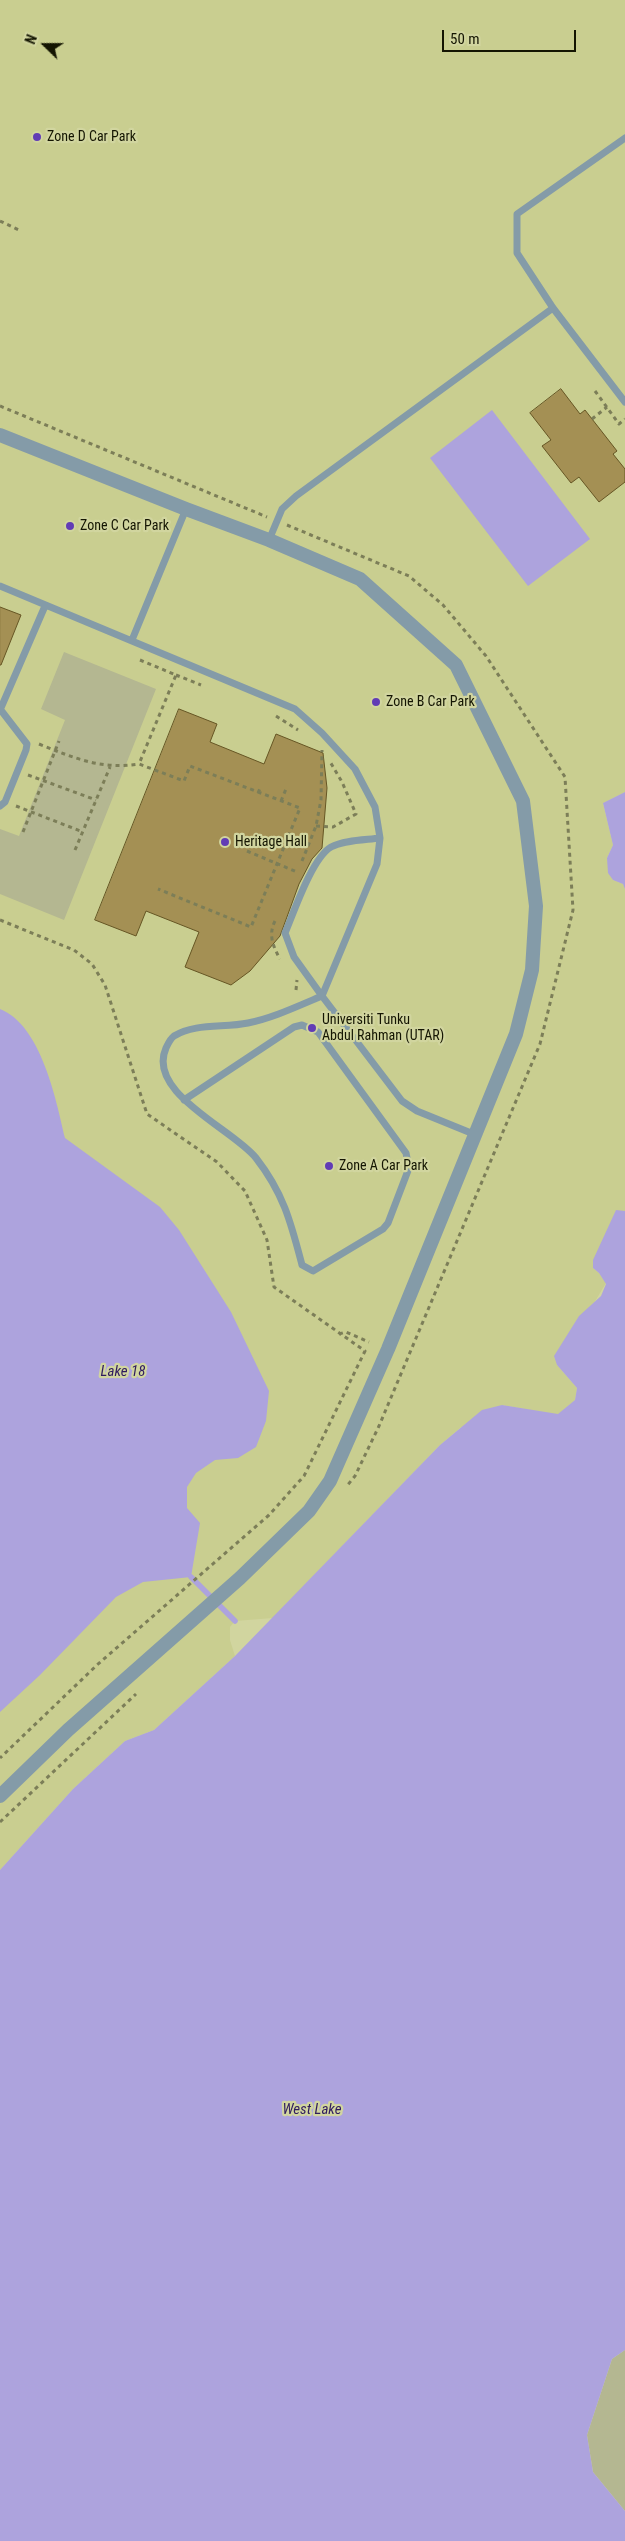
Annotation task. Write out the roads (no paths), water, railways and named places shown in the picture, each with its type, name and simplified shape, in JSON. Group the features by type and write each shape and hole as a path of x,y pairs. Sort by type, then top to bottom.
{"street":[{"path":"0,435 269,540 360,579 456,665 523,801 536,906 532,970 516,1034 477,1136 388,1349 330,1481 309,1511 240,1578 189,1621 68,1730 0,1796"}],"lane":[{"path":"625,138 517,214 517,252 553,308 625,402"},
{"path":"269,540 282,509 296,496 553,308"},
{"path":"132,640 186,509"},
{"path":"0,586 295,709 322,732 355,769 375,807 380,838 377,864 322,996 248,1023 185,1030 171,1037 164,1054 164,1071 172,1087 184,1100 226,1131 255,1157 285,1204 302,1265 314,1271 383,1229 388,1223 409,1168 406,1152 318,1032 302,1025 294,1026 184,1100"},
{"path":"0,806 5,802 26,750 25,739 4,718 0,710 45,606"},
{"path":"380,838 341,844 326,851 316,864 285,933 294,956 402,1101 417,1111 477,1136"}],"water":[{"path":"492,410 590,539 528,586 430,458"},
{"path":"625,792 625,889 623,884 613,880 608,873 607,858 613,845 603,803"},
{"name":"Lake 18","path":"0,1009 14,1018 26,1030 36,1047 51,1084 65,1138 160,1207 179,1230 231,1312 269,1391 266,1421 256,1447 238,1458 215,1460 196,1473 187,1487 187,1508 200,1523 191,1577 143,1582 116,1597 40,1675 0,1712"},
{"name":"West Lake","path":"616,1210 625,1211 625,2350 612,2359 587,2435 593,2472 625,2511 625,2541 0,2541 0,1870 73,1789 125,1741 154,1730 235,1656 440,1445 482,1410 502,1405 558,1414 575,1400 577,1388 557,1365 554,1356 579,1316 601,1296 606,1284 599,1273 593,1268 593,1260"}],"waterway":[{"path":"191,1577 235,1621"}],"place":[{"name":"Zone D Car Park","path":"37,137"},
{"name":"Zone C Car Park","path":"70,526"},
{"name":"Zone B Car Park","path":"376,702"},
{"name":"Heritage Hall","path":"225,842"},
{"name":"Universiti Tunku Abdul Rahman (UTAR)","path":"312,1028"},
{"name":"Zone A Car Park","path":"329,1166"}]}
